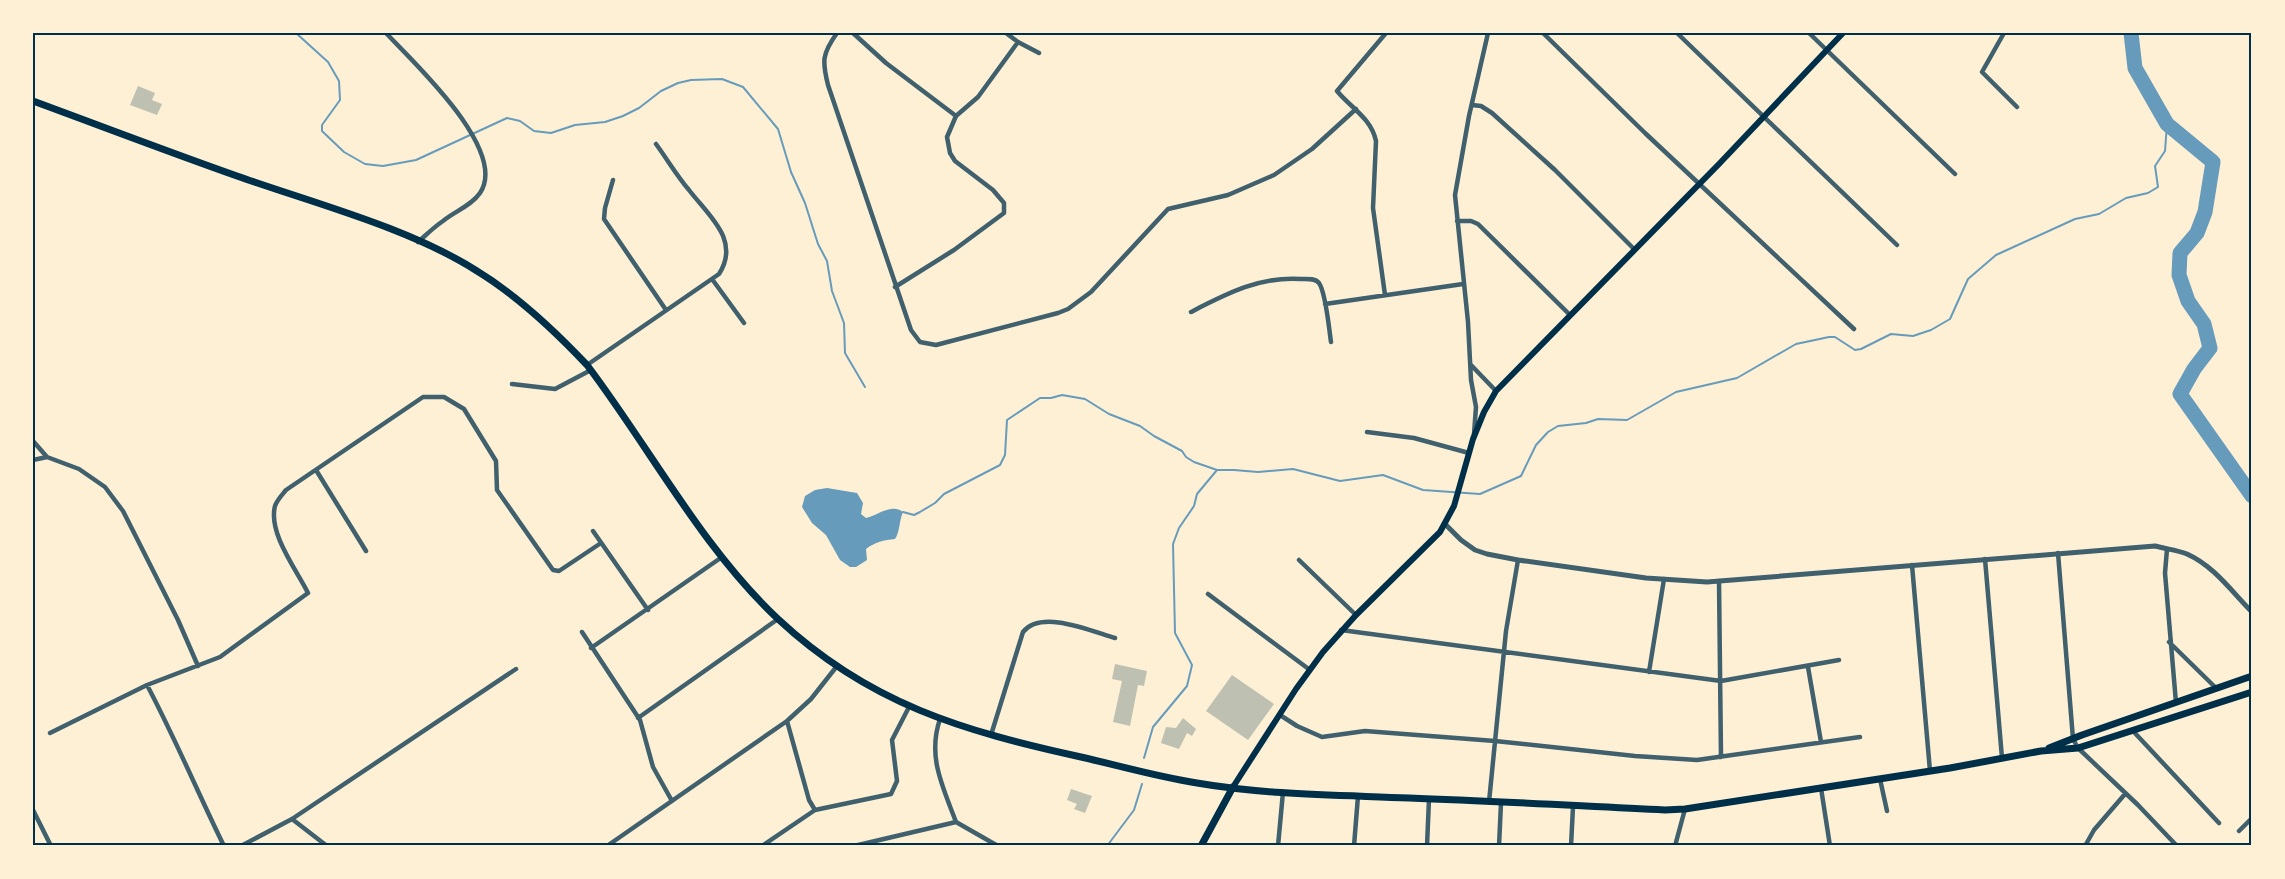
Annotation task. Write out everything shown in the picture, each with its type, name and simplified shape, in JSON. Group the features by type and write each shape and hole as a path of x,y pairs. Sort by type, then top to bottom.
{"main road":[{"path":"1201,846 1233,787 1310,670 1341,630 1431,543 1445,524 1454,506 1473,439 1496,391 1843,33"},
{"path":"33,101 211,167 388,228 476,270 506,291 568,344 589,368 722,557 778,620 837,666 870,688 909,707 991,735 1198,783 1233,787 1283,792 1489,803 1684,809 1930,771 2041,751 2079,748 2252,692"},
{"path":"2041,751 2252,676"}],"street":[{"path":"386,33 432,81 460,115 479,146 484,160 484,181 479,194 471,203 444,220 418,242"},
{"path":"837,33 827,49 823,60 824,68 895,287 911,330 920,342 926,344 936,345 1058,313 1091,292 1168,209 1227,195 1274,175 1312,149 1356,110"},
{"path":"853,33 879,57 956,116"},
{"path":"1006,33 1039,53"},
{"path":"1385,295 1373,208 1376,141 1370,126 1339,93 1338,88 1386,33"},
{"path":"1473,439 1476,408 1455,195 1488,33"},
{"path":"1543,33 1699,184 1854,329"},
{"path":"1677,33 1897,245"},
{"path":"1809,33 1955,174"},
{"path":"2004,33 1982,72 2018,107"},
{"path":"895,287 954,250 1005,210 1004,203 997,193 955,160 950,153 947,136 956,116 978,97 1018,42"},
{"path":"1472,105 1481,106 1492,113 1555,170 1635,250"},
{"path":"512,384 555,389 589,368 666,310 712,279 724,265 727,256 720,229 688,190 656,144"},
{"path":"614,180 604,219 666,310"},
{"path":"1457,221 1471,221 1478,224 1570,315"},
{"path":"1191,312 1251,284 1292,278 1318,281 1325,304 1331,342"},
{"path":"712,279 744,323"},
{"path":"1325,304 1463,284"},
{"path":"1470,364 1496,391"},
{"path":"50,733 147,685 220,657 308,592 276,532 273,519 276,503 286,490 423,397 444,397 464,409 496,461 497,490 553,570 559,571 601,543"},
{"path":"1367,432 1414,438 1468,453"},
{"path":"33,441 47,457 79,469 105,487 123,511 178,620 198,666"},
{"path":"33,460 47,457"},
{"path":"316,470 366,551"},
{"path":"1445,524 1475,550 1518,560 1664,579 1719,581 2155,546 2188,555 2210,569 2252,612"},
{"path":"593,531 648,610"},
{"path":"2167,549 2165,573 2169,642 2176,703"},
{"path":"2058,553 2073,739 2079,748 2177,846"},
{"path":"591,648 722,557"},
{"path":"1985,559 2002,758"},
{"path":"1299,560 1356,615"},
{"path":"1489,803 1504,653 1518,560"},
{"path":"1912,566 1930,771"},
{"path":"1649,672 1664,579"},
{"path":"1719,581 1721,757"},
{"path":"1208,594 1310,670"},
{"path":"638,718 778,620"},
{"path":"991,735 1023,632 1028,625 1041,621 1059,623 1115,638"},
{"path":"1341,630 1721,681 1839,660"},
{"path":"582,632 638,718 653,767 672,801"},
{"path":"2169,642 2217,689"},
{"path":"607,846 787,721 811,699 837,666"},
{"path":"1808,667 1821,742"},
{"path":"241,846 292,819 516,669"},
{"path":"147,685 171,729 194,786 224,846"},
{"path":"762,846 815,810 891,794 897,781 892,740 909,707"},
{"path":"1280,715 1297,726 1322,737 1365,731 1697,760 1860,737"},
{"path":"940,719 935,734 936,767 957,822 998,846"},
{"path":"787,721 809,800 815,810"},
{"path":"2133,731 2219,823"},
{"path":"1880,778 1887,811"},
{"path":"1821,788 1830,846"},
{"path":"1278,846 1283,792"},
{"path":"2085,846 2094,830 2125,794"},
{"path":"1354,846 1358,796"},
{"path":"1427,846 1429,799"},
{"path":"1499,846 1501,803"},
{"path":"1571,846 1573,807"},
{"path":"1675,846 1684,809"},
{"path":"33,810 51,846"},
{"path":"2239,831 2252,818"},
{"path":"292,819 327,846"},
{"path":"854,846 957,822"}],"water":[{"path":"827,488 857,493 863,503 861,514 866,518 890,509 903,512 895,539 880,542 866,549 867,560 856,567 850,567 840,560 826,535 812,523 802,507 805,496 815,490"}],"building":[{"path":"138,86 155,93 152,100 162,104 157,115 130,105"},
{"path":"1115,664 1147,671 1144,686 1138,685 1130,726 1113,722 1122,681 1112,679"},
{"path":"1232,675 1274,704 1248,740 1206,711"},
{"path":"1183,718 1196,729 1192,736 1187,733 1179,749 1161,743 1166,727 1176,728"},
{"path":"1071,789 1092,796 1085,813 1074,809 1077,804 1067,800"}],"waterway":[{"path":"296,33 328,62 339,81 340,100 322,125 322,131 344,152 365,164 383,166 416,160 507,118 520,121 534,131 551,133 575,125 605,122 639,108 661,91 691,80 722,79 743,87 778,129 791,172 805,203 818,244 827,261 832,291 844,323 845,353 865,387"},
{"path":"2131,33 2135,68 2167,124 2213,162 2205,212 2197,233 2180,253 2179,275 2188,301 2204,324 2210,348 2194,369 2180,394 2252,496"},
{"path":"903,512 914,515 935,503 944,494 1000,465 1005,455 1007,420 1040,398 1062,395 1085,399 1109,414 1140,426 1182,451 1194,462 1217,470 1258,472 1293,469 1340,481 1383,475 1423,490 1480,494 1521,476 1536,445 1548,432 1558,426 1586,423 1598,419 1627,420 1676,392 1737,378 1796,344 1835,337 1855,350 1891,334 1913,336 1931,330 1950,319 1968,279 1996,255 2075,219 2099,214 2126,198 2148,193 2158,187 2155,166 2165,151 2167,124"},
{"path":"1144,758 1153,727 1187,686 1192,665 1175,633 1173,544 1179,528 1194,506 1197,494 1217,470"},
{"path":"1107,846 1134,810 1142,784"}]}
